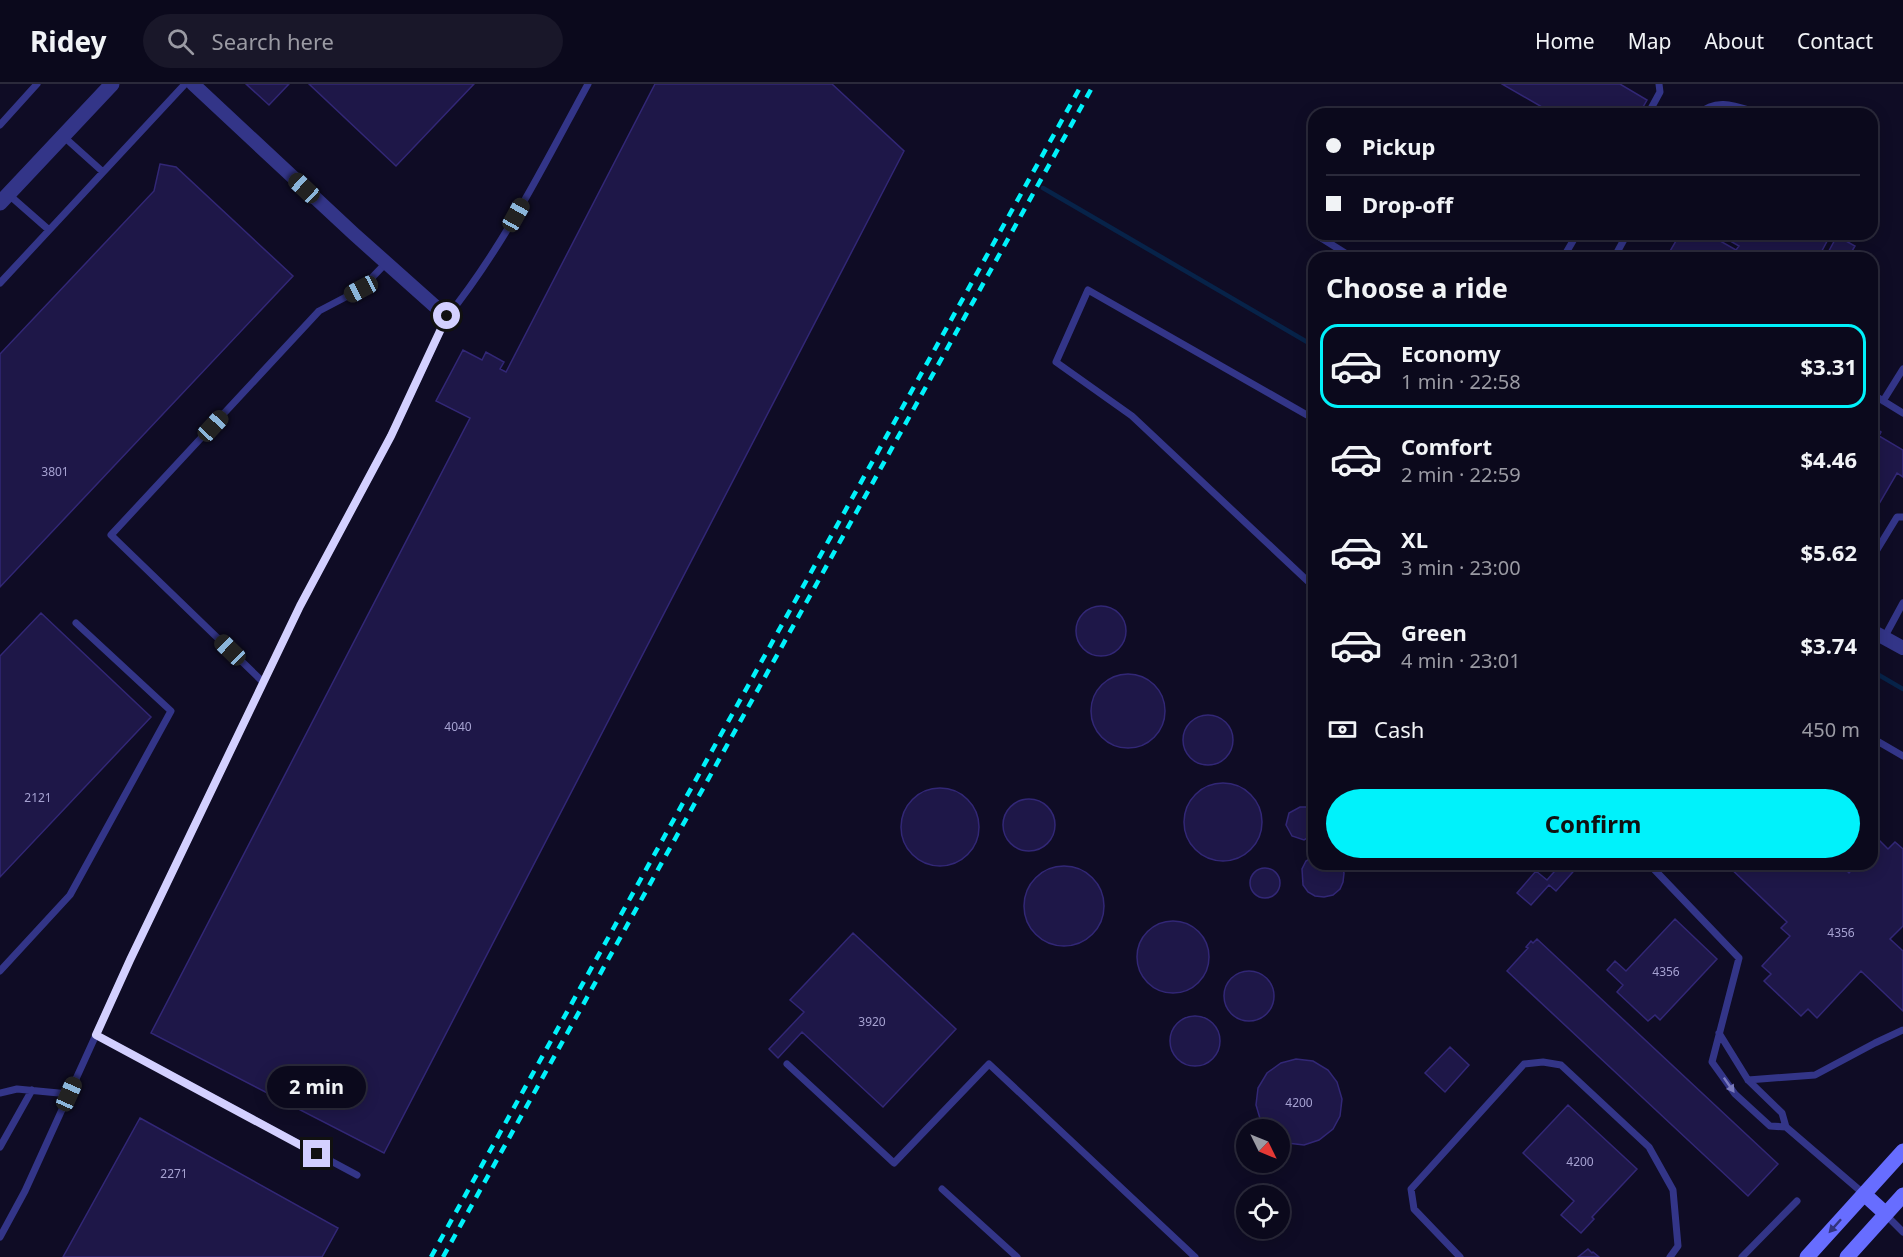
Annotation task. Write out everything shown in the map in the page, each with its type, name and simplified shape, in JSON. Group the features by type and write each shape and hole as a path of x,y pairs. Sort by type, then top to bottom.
{"main road":[{"path":"1807,1257 1903,1152"},
{"path":"1864,1194 1886,1214"},
{"path":"1847,1257 1903,1195"}],"street":[{"path":"4,198 112,84"},
{"path":"193,84 304,188 447,316"},
{"path":"1878,635 1903,648"}],"lane":[{"path":"0,125 37,84"},
{"path":"0,283 185,84"},
{"path":"0,1237 25,1191 130,960 263,682 300,606 391,436 447,316 516,215 588,84"},
{"path":"1651,108 1660,92 1659,84"},
{"path":"1706,108 1710,105 1723,104 1739,108"},
{"path":"63,136 103,172"},
{"path":"4,198 49,230"},
{"path":"1324,240 1343,252"},
{"path":"263,682 111,535 319,311 361,289 386,262"},
{"path":"1308,416 1088,290 1056,362 1132,416 1308,581"},
{"path":"1883,401 1903,369"},
{"path":"1878,398 1903,413"},
{"path":"1878,549 1898,517 1903,517"},
{"path":"1878,635 1903,604"},
{"path":"0,971 70,895 171,711 76,623"},
{"path":"1878,741 1903,756"},
{"path":"1655,870 1739,958 1712,1062 1735,1094 1770,1126 1786,1127"},
{"path":"1748,1080 1815,1074 1903,1030"},
{"path":"1719,1033 1748,1080 1782,1113 1786,1127 1864,1194"},
{"path":"96,1035 357,1175"},
{"path":"1460,1257 1414,1209 1411,1189 1524,1064 1543,1062 1562,1065 1648,1147 1673,1190 1678,1246 1670,1257"},
{"path":"788,1064 894,1163 989,1064 1195,1257"},
{"path":"0,1093 17,1089 69,1094"},
{"path":"0,1147 32,1090"},
{"path":"942,1189 1017,1257"},
{"path":"1742,1257 1797,1201"},
{"path":"1886,1214 1903,1232"}],"building":[{"path":"246,84 289,84 269,105"},
{"path":"309,84 474,84 396,166"},
{"path":"655,84 832,84 904,151 384,1153 151,1033 470,418 436,401 463,350 482,360 486,352 504,362 500,369 506,372"},
{"path":"1502,84 1620,84 1647,100 1642,108 1544,108"},
{"path":"160,164 176,167 293,276 0,587 0,354 154,191"},
{"path":"1676,240 1718,240 1736,250 1739,246 1728,240 1828,240 1821,252 1670,252"},
{"path":"1835,240 1844,240 1855,246 1852,252 1828,252"},
{"path":"1878,430 1881,432 1879,436 1903,450 1903,477 1897,473 1878,506"},
{"path":"1101,606 1119,613 1126,631 1119,649 1101,656 1083,649 1076,631 1083,613"},
{"path":"41,613 151,717 0,877 0,656"},
{"path":"1128,674 1149,680 1159,690 1165,711 1159,732 1149,742 1128,748 1107,742 1097,732 1091,711 1097,690 1107,680"},
{"path":"1203,715 1213,715 1226,722 1233,735 1233,745 1226,758 1213,765 1203,765 1194,761 1187,754 1183,745 1183,735 1187,726 1194,719"},
{"path":"1223,783 1238,786 1250,795 1259,807 1262,822 1259,837 1250,849 1238,858 1223,861 1208,858 1196,849 1187,837 1184,822 1187,807 1196,795 1208,786"},
{"path":"940,788 955,791 972,805 979,827 976,842 962,859 940,866 925,863 908,849 901,827 904,812 918,795"},
{"path":"1029,799 1043,803 1051,811 1055,825 1051,839 1043,847 1029,851 1015,847 1007,839 1003,825 1007,811 1015,803"},
{"path":"1300,807 1308,808 1308,838 1304,840 1292,836 1286,825 1289,813"},
{"path":"1878,841 1888,849 1895,842 1903,849 1903,926 1890,939 1903,951 1903,1011 1861,971 1817,1018 1808,1009 1801,1016 1764,981 1771,974 1762,966 1790,936 1781,928 1787,922 1732,870 1846,870 1849,873 1852,870 1878,870"},
{"path":"1308,860 1308,870 1343,870 1343,882 1340,889 1333,895 1324,897 1308,892 1303,885 1302,869"},
{"path":"1064,866 1079,869 1092,878 1101,891 1104,906 1101,921 1092,934 1079,943 1064,946 1049,943 1036,934 1027,921 1024,906 1027,891 1036,878 1049,869"},
{"path":"1265,868 1271,869 1279,877 1279,889 1271,897 1265,898 1259,897 1251,889 1250,883 1251,877 1259,869"},
{"path":"1556,870 1575,870 1556,891 1549,885 1531,905 1517,893 1536,871 1547,880"},
{"path":"1675,919 1717,959 1660,1020 1655,1015 1648,1021 1617,992 1623,985 1607,970 1615,961 1626,971"},
{"path":"1173,921 1193,927 1203,937 1209,957 1203,977 1193,987 1173,993 1153,987 1143,977 1137,957 1143,937 1153,927"},
{"path":"853,933 956,1029 883,1107 802,1032 778,1058 769,1049 804,1012 790,1000"},
{"path":"1537,939 1778,1164 1748,1196 1507,971 1528,948 1526,947 1531,941 1533,943"},
{"path":"1244,971 1254,971 1267,978 1274,991 1274,1001 1267,1014 1254,1021 1244,1021 1235,1017 1228,1010 1224,1001 1224,991 1228,982 1235,975"},
{"path":"1195,1016 1213,1023 1220,1041 1213,1059 1195,1066 1177,1059 1170,1041 1177,1023"},
{"path":"1450,1047 1469,1065 1445,1092 1425,1073"},
{"path":"1296,1059 1313,1061 1328,1070 1337,1082 1342,1099 1340,1116 1333,1129 1319,1140 1304,1145 1290,1143 1290,1119 1260,1119 1256,1105 1258,1088 1267,1073 1281,1063"},
{"path":"1568,1105 1637,1169 1592,1217 1594,1219 1581,1233 1561,1215 1574,1201 1523,1153"},
{"path":"140,1118 338,1228 322,1257 63,1257"},
{"path":"1588,1249 1592,1253 1599,1257 1578,1257"}],"waterway":[{"path":"1043,188 1308,343"},
{"path":"1878,674 1903,689"}],"railway":[{"path":"431,1257 1082,84"},
{"path":"443,1257 1094,84"}],"route":[{"path":"317,1154 96,1035 300,606 391,436 447,316"}]}
